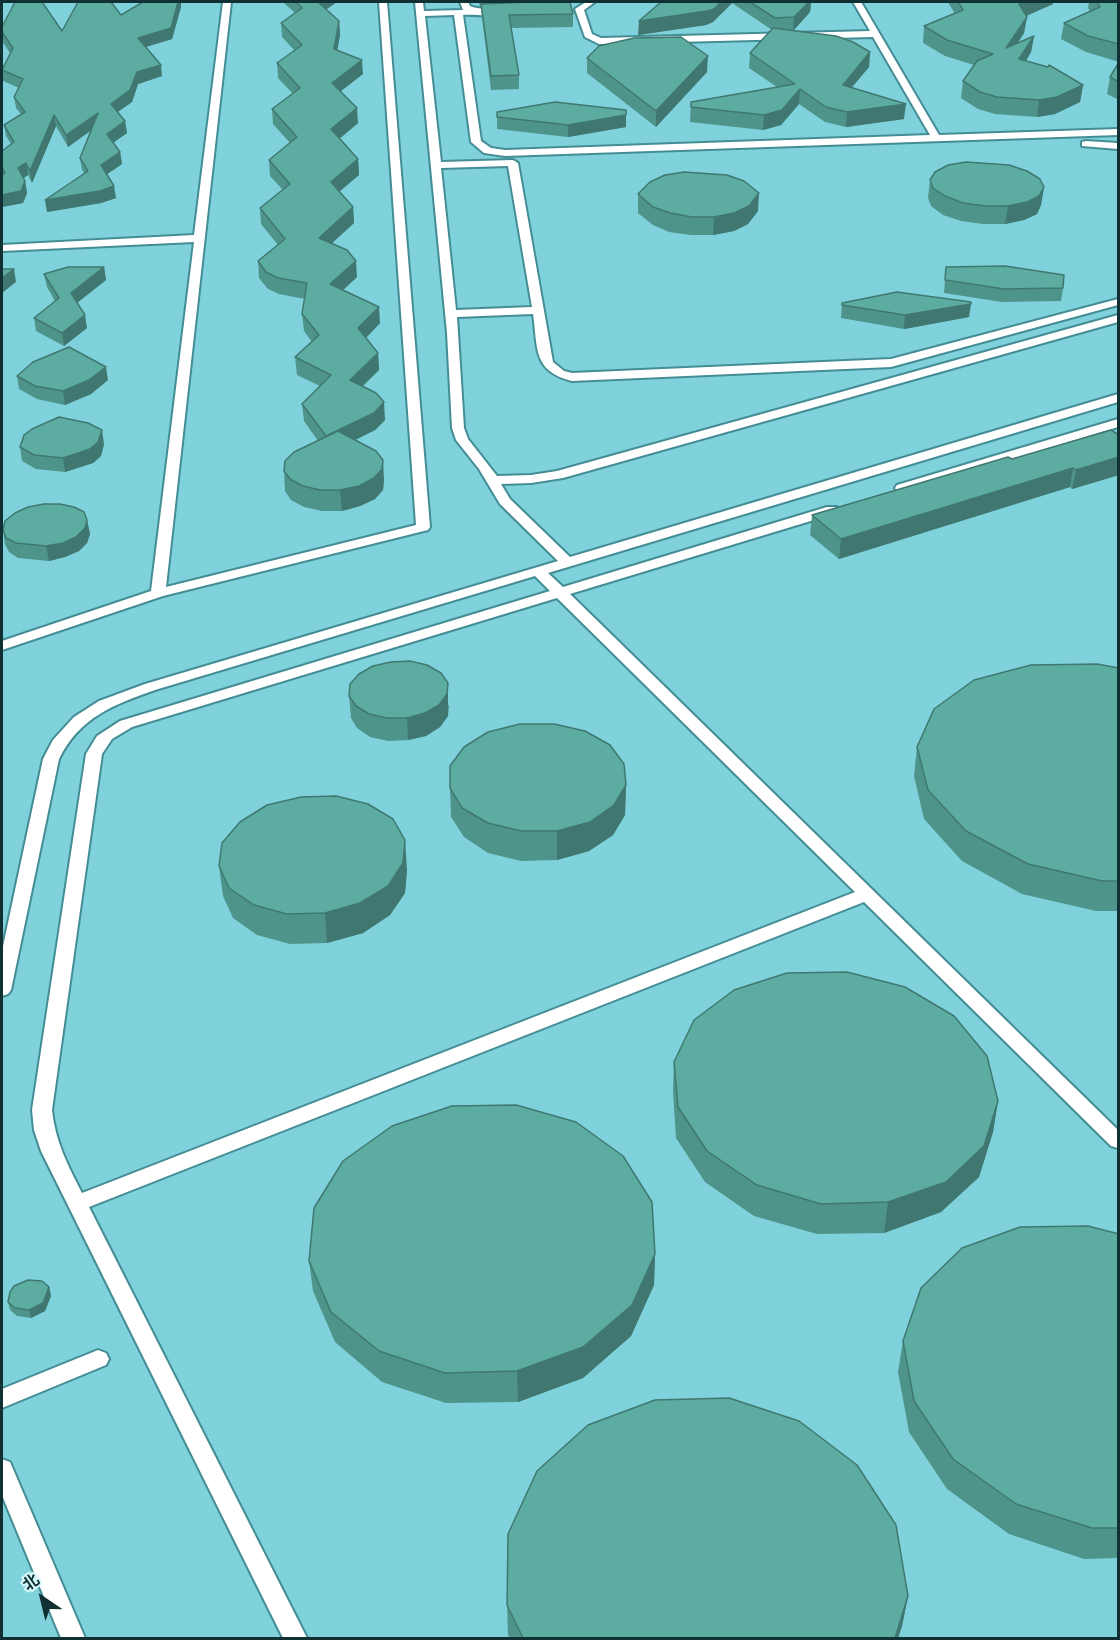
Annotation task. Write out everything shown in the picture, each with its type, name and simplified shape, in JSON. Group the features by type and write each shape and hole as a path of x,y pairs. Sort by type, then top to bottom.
{"lane":[{"path":"158,593 227,2"},
{"path":"2,646 158,593 423,527 383,2"},
{"path":"464,2 466,8 475,12"},
{"path":"591,2 575,11 588,35 595,40 876,34"},
{"path":"858,2 936,138"},
{"path":"516,12 458,12 420,8 451,314 458,428 462,440 485,467 505,501 567,562"},
{"path":"458,12 476,142 488,151 517,153 1119,132"},
{"path":"435,165 1101,143 1119,146"},
{"path":"513,163 547,363 560,374 588,378 891,363 1119,302"},
{"path":"2,248 199,238"},
{"path":"451,314 538,310"},
{"path":"491,480 531,479 558,475 1119,318"},
{"path":"2,990 51,759 57,742 72,724 90,712 115,699 150,687 1119,398"},
{"path":"885,494 1119,423"},
{"path":"295,1638 51,1151 44,1130 42,1110 94,754 98,744 114,729 126,724 852,504"},
{"path":"538,571 1119,1141"},
{"path":"78,1203 867,894"},
{"path":"2,1399 98,1359"},
{"path":"2,1469 73,1638"}],"shaded area":[{"path":"2,2 1118,2 1118,1638 2,1638"}],"building":[{"path":"15,2 42,2 62,31 78,2 111,2 121,15 143,2 178,2 171,28 138,38 161,65 137,72 130,90 111,104 125,121 107,134 120,152 101,165 114,186 100,191 45,200 88,171 80,158 98,113 66,135 54,115 30,171 26,163 18,168 25,181 21,191 2,195 2,175 5,173 2,167 2,151 14,142 4,125 25,112 14,97 23,79 2,70 13,48 2,32 2,27"},
{"path":"296,2 318,2 339,21 334,49 362,60 332,83 357,108 331,129 358,159 331,182 353,207 319,238 347,250 356,261 330,284 379,307 358,328 378,353 350,380 376,393 384,402 374,413 326,436 302,404 331,375 295,357 319,335 302,314 307,283 278,278 266,272 258,261 285,239 260,208 290,184 269,160 297,137 272,109 300,88 277,63 302,45 281,23 302,8"},
{"path":"570,2 573,14 509,15 519,75 491,76 481,4"},
{"path":"661,2 721,2 714,9 707,11 639,21"},
{"path":"750,2 809,2 794,17 775,18"},
{"path":"958,2 1024,2 1019,4 1027,17 1006,48 1034,36 1019,59 1048,67 1049,65 1083,85 1057,97 1039,100 997,97 980,92 963,81 977,61 993,54 947,40 924,26 963,10"},
{"path":"1097,2 1119,2 1119,44 1088,36 1064,23 1100,7"},
{"path":"773,28 836,36 853,42 870,52 843,85 906,104 847,112 826,107 800,89 782,110 764,115 691,107 691,102 795,84 750,53"},
{"path":"681,37 708,56 656,111 587,58 599,46 634,38"},
{"path":"1119,62 1119,82 1110,77"},
{"path":"555,102 626,110 626,115 568,125 497,117 497,112"},
{"path":"966,162 1009,165 1027,171 1040,179 1044,187 1039,196 1027,202 1008,206 963,203 933,188 930,180 935,172 948,165"},
{"path":"684,172 727,175 744,181 759,193 749,206 734,213 714,217 692,217 670,213 653,207 638,194 650,182 665,175"},
{"path":"1005,266 1064,275 1063,288 1004,289 945,280 946,267"},
{"path":"68,267 104,267 71,293 85,315 62,333 34,318 59,298 44,274"},
{"path":"2,269 14,269 2,278"},
{"path":"897,292 971,302 971,304 905,315 842,305 842,303"},
{"path":"69,347 106,367 89,380 63,391 35,386 17,376 33,362"},
{"path":"59,417 88,423 102,430 98,442 90,449 63,458 34,455 20,447 24,435"},
{"path":"1111,430 1119,435 1119,457 1076,470 1073,468 841,539 812,515 1008,457 1012,459"},
{"path":"338,431 376,451 383,460 382,469 374,478 359,486 340,490 320,490 303,486 290,479 284,471 285,461 294,452"},
{"path":"60,504 84,512 87,520 85,528 76,537 63,543 46,546 16,543 6,538 3,530 5,521 28,507"},
{"path":"410,661 427,665 441,673 448,683 447,694 439,705 425,713 407,718 387,718 369,714 356,706 349,696 350,684 359,674 373,666"},
{"path":"1097,664 1119,668 1119,881 1102,881 1028,864 966,831 928,790 917,747 934,709 974,680 1031,665"},
{"path":"520,724 554,724 585,731 610,745 624,764 626,785 614,805 590,822 557,831 521,831 488,823 462,808 450,788 450,766 464,747 488,732"},
{"path":"336,796 368,804 393,819 405,840 403,863 388,886 360,903 325,913 287,914 254,905 229,888 219,866 222,843 240,822 267,805 301,797"},
{"path":"847,972 905,987 954,1016 987,1056 998,1101 984,1146 946,1182 888,1202 821,1204 757,1185 707,1151 678,1107 674,1062 694,1020 734,990 787,973"},
{"path":"516,1105 576,1122 623,1156 652,1202 655,1254 632,1305 583,1347 517,1371 445,1373 379,1351 331,1312 309,1261 314,1208 343,1161 392,1126 452,1106"},
{"path":"1088,1226 1119,1234 1119,1528 1092,1528 1016,1504 953,1459 914,1401 903,1341 921,1288 962,1248 1020,1227"},
{"path":"28,1280 42,1281 49,1287 43,1303 29,1310 15,1308 8,1302 10,1292 14,1286"},
{"path":"729,1398 799,1421 857,1465 896,1525 908,1596 895,1638 523,1638 507,1605 508,1534 537,1471 588,1425 655,1400"}]}
